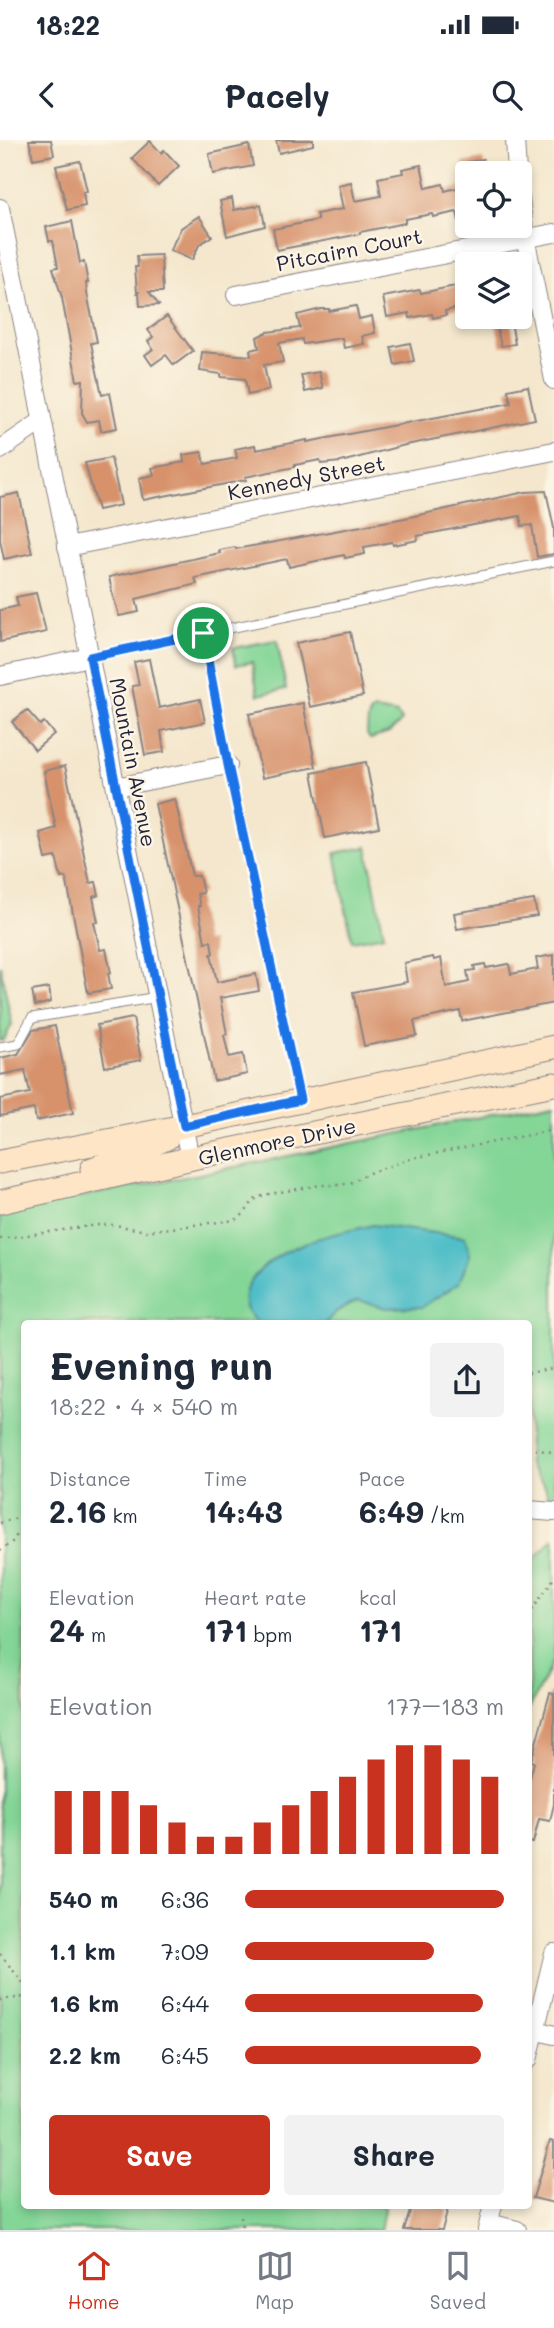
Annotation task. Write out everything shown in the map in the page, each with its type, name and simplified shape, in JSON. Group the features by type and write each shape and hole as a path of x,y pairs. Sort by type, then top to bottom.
{"main road":[{"name":"Glenmore Drive","path":"0,1162 184,1126 554,1047"},
{"name":"Glenmore Drive","path":"0,1202 190,1159 554,1084"},
{"path":"0,1202 125,1157 161,1141 184,1126"}],"street":[{"path":"515,140 516,161"},
{"name":"Mountain Avenue","path":"0,208 190,1159"},
{"name":"Pitcairn Court","path":"532,236 554,233"},
{"name":"Pitcairn Court","path":"236,295 520,238"},
{"path":"525,238 554,380"},
{"path":"0,450 42,421"},
{"name":"Kennedy Street","path":"68,547 554,452"},
{"path":"0,676 90,657"},
{"path":"116,787 228,765"},
{"path":"532,1510 554,1513"},
{"path":"532,2045 554,1953"},
{"path":"536,2030 554,2035"},
{"path":"492,2209 488,2227 517,2230"}],"lane":[{"path":"90,657 554,561"},
{"path":"203,633 228,765 300,1100"},
{"path":"0,1047 18,1044 32,1018 158,997"}],"path":[{"path":"0,1239 98,1226 115,1225 146,1231 235,1220 244,1214 254,1200 264,1195 320,1185 341,1185 413,1158 554,1130"},
{"path":"532,1372 554,1368"},
{"path":"532,1449 554,1452"},
{"path":"0,1523 21,1517"},
{"path":"0,1551 12,1542 21,1528"},
{"path":"532,1610 554,1578"},
{"path":"0,1954 21,1980"},
{"path":"0,2000 21,1997"},
{"path":"241,2217 242,2230"}],"green space":[{"path":"277,640 286,689 258,695 252,662 236,665 233,648"},
{"path":"375,710 397,714 402,721 389,733 370,739 367,734 368,719"},
{"path":"367,847 384,935 352,941 335,853"},
{"path":"0,965 12,1024 4,1040 0,1041"},
{"path":"554,1102 554,1513 545,1487 532,1469 532,1320 21,1320 21,2209 384,2209 380,2230 0,2230 0,1212"},
{"path":"554,1538 554,1659 532,1703 532,1562"}],"water":[{"path":"373,1225 465,1237 470,1255 459,1283 422,1307 386,1308 358,1300 337,1311 328,1320 254,1320 247,1310 245,1299 252,1279 270,1262 291,1249 326,1236"}],"building":[{"path":"29,140 51,140 54,155 33,159"},
{"path":"276,140 313,140 313,145 279,153"},
{"path":"150,141 161,153 164,150 179,166 158,186 132,158"},
{"path":"249,145 253,166 213,174 209,154"},
{"path":"80,161 87,191 83,192 85,206 67,210 56,166"},
{"path":"421,165 426,188 443,184 445,191 455,188 455,212 405,219 405,223 360,234 277,250 273,229 318,220 316,214 343,209 338,185 351,182 355,201 381,196 378,178 403,173 402,169"},
{"path":"232,198 234,210 261,205 265,226 227,236 220,201"},
{"path":"199,216 212,236 199,245 192,260 170,250 181,228"},
{"path":"72,221 80,263 84,262 88,283 87,293 97,342 91,343 102,395 110,393 117,428 101,431 99,420 87,422 82,413 83,380 77,381 62,298 53,268 58,267 53,241 49,241 46,227"},
{"path":"161,255 163,292 149,292 159,305 140,306 135,267 138,267 137,256"},
{"path":"455,286 455,309 445,311 446,315 433,318 432,314 410,318 409,313 387,317 383,297 420,290 421,293"},
{"path":"356,306 359,319 372,316 375,333 362,336 364,344 344,348 342,338 303,344 302,339 279,343 283,362 264,365 269,390 248,395 245,379 221,377 221,374 200,371 202,352 251,356 250,350 259,348 257,337 267,332 300,328 297,315 321,309 329,311"},
{"path":"167,316 193,351 174,365 166,355 152,365 145,355 153,349 148,341 153,337 148,330"},
{"path":"497,329 512,329 515,344 501,346"},
{"path":"410,343 414,361 395,365 391,347"},
{"path":"319,372 323,388 305,392 301,375"},
{"path":"528,386 535,419 401,446 341,462 321,464 320,460 295,465 245,477 246,480 143,500 139,478 154,475 152,468 184,462 183,455 202,452 205,464 237,458 235,449 255,445 256,450 307,442 511,403 508,390"},
{"path":"111,458 121,505 98,510 85,463"},
{"path":"546,491 554,528 554,554 537,557 532,525 522,526 520,516 417,536 418,540 393,545 392,542 364,547 365,554 345,558 344,555 289,567 287,559 195,578 197,584 136,599 139,612 119,616 112,592 109,577 220,553 219,550 405,518 525,492"},
{"path":"19,493 32,553 4,559 0,540 0,497"},
{"path":"36,593 46,632 0,642 0,610 18,606 16,597"},
{"path":"350,632 363,696 310,707 296,643"},
{"path":"149,659 159,708 200,699 205,722 161,731 164,752 145,755 132,686 139,685 134,662"},
{"path":"303,703 316,767 262,778 249,714"},
{"path":"27,710 40,725 44,722 54,734 35,750 12,722"},
{"path":"366,762 379,827 325,838 312,773"},
{"path":"65,766 90,883 96,882 99,895 93,897 98,922 94,922 100,950 106,949 111,973 108,973 111,989 88,993 66,877 61,878 56,857 46,859 40,833 56,828 44,771"},
{"path":"175,799 192,876 199,876 203,893 197,894 198,906 205,942 211,941 217,982 256,974 259,991 220,998 229,1057 243,1054 247,1074 214,1081 155,804"},
{"path":"534,900 537,916 457,929 454,913"},
{"path":"554,955 554,1003 462,1021 460,1011 414,1021 417,1036 364,1046 353,992 407,982 404,963 441,958 446,987 469,982 467,971 475,970 474,966 485,964 486,968 509,964 511,974 538,969 536,958"},
{"path":"49,988 51,1002 35,1006 32,991"},
{"path":"133,1018 141,1060 105,1067 97,1025"},
{"path":"55,1026 73,1113 36,1121 34,1109 0,1116 0,1099 30,1093 25,1070 0,1075 0,1058 18,1054 33,1030"},
{"path":"550,1693 554,1694 554,1804 550,1821 539,1819 533,1843 534,1762 532,1757"},
{"path":"550,2141 554,2142 554,2203 533,2198"},
{"path":"411,2209 448,2209 442,2230 404,2230"}],"route":[{"path":"203,633 228,765 300,1100 184,1126 90,657 203,633"}]}
